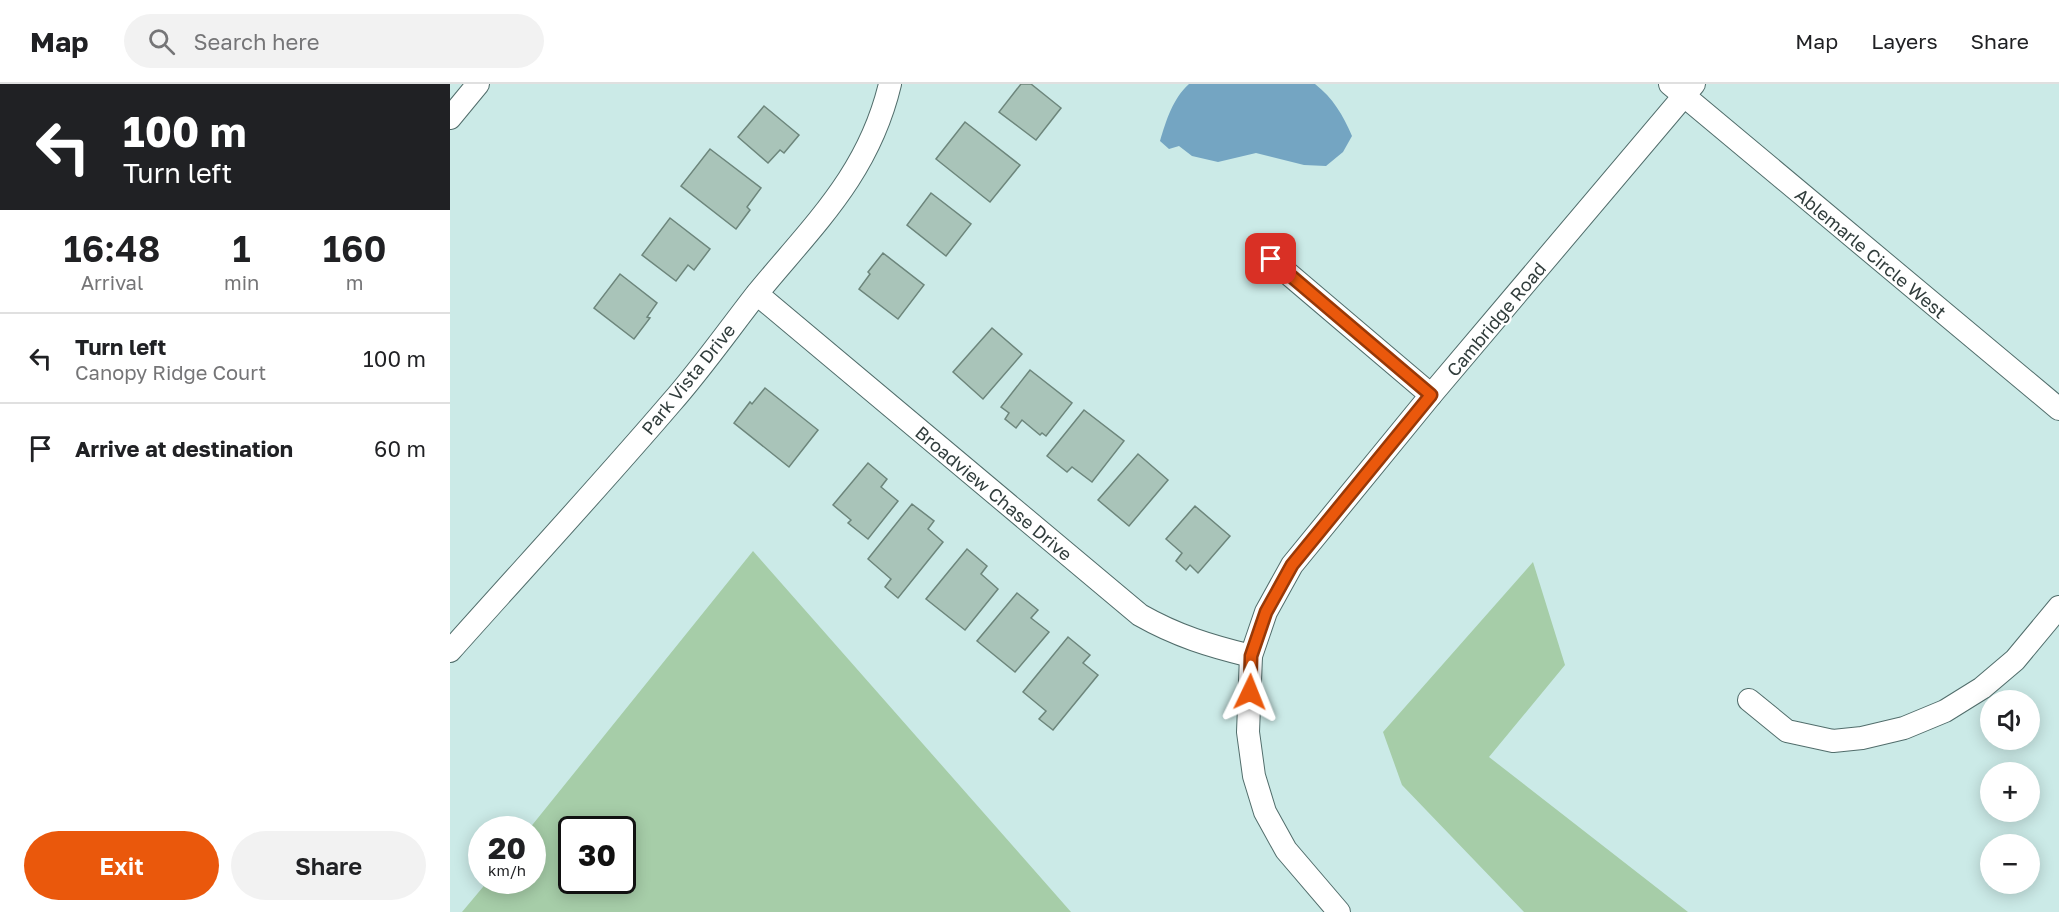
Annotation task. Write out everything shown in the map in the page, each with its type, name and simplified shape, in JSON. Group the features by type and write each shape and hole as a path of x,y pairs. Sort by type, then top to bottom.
{"street":[{"path":"450,118 478,84"},
{"name":"Park Vista Drive","path":"450,651 672,402 757,294 810,233 850,179 876,128 890,84"},
{"name":"Cambridge Road","path":"1339,912 1286,850 1264,812 1254,776 1248,732 1251,656 1266,612 1292,565 1683,88"},
{"name":"Ablemarle Circle West","path":"1683,88 2059,410"},
{"path":"1271,259 1431,395"},
{"name":"Broadview Chase Drive","path":"757,294 1140,615 1167,630 1203,644 1251,656"},
{"path":"1749,700 1787,731 1833,741 1862,738 1904,728 1945,711 1982,688 2015,660 2059,607"}],"green space":[{"path":"753,551 1071,912 462,912 477,894 546,894 546,816 539,816"},
{"path":"1533,562 1565,665 1489,757 1688,912 1524,912 1402,785 1383,732"}],"water":[{"path":"1189,84 1315,84 1337,107 1352,136 1343,152 1326,166 1304,165 1256,153 1218,162 1192,156 1179,146 1169,149 1160,141 1162,133 1174,103"}],"building":[{"path":"1021,84 1031,84 1061,108 1036,140 999,112"},
{"path":"764,106 799,135 784,153 780,150 768,163 738,137"},
{"path":"965,122 1020,165 990,202 936,159"},
{"path":"710,149 761,188 747,207 750,210 736,229 681,186"},
{"path":"931,193 971,224 946,256 907,225"},
{"path":"670,218 710,249 694,270 688,265 676,281 642,255"},
{"path":"883,253 924,285 898,319 859,289 870,274 868,272"},
{"path":"620,274 657,303 647,317 650,318 634,339 594,308"},
{"path":"992,328 1022,354 983,399 953,372"},
{"path":"1030,370 1072,403 1046,436 1042,433 1040,435 1022,420 1016,428 1005,419 1009,413 1001,407"},
{"path":"765,388 818,430 789,467 734,423 750,402 752,404"},
{"path":"1084,410 1124,441 1092,482 1072,467 1067,472 1047,456"},
{"path":"1138,454 1168,480 1129,526 1098,500"},
{"path":"868,463 887,479 881,487 898,501 868,539 848,523 851,520 833,505"},
{"path":"912,504 934,521 928,529 943,542 898,598 885,587 891,579 868,559"},
{"path":"1195,506 1230,536 1198,573 1190,565 1186,570 1176,561 1182,553 1166,539"},
{"path":"967,549 987,566 981,574 998,589 965,630 926,599"},
{"path":"1017,593 1038,610 1031,618 1049,632 1015,672 977,641"},
{"path":"1068,637 1090,655 1083,663 1098,675 1053,730 1039,719 1046,711 1023,692"}],"route":[{"path":"1250,692 1251,656 1266,612 1292,565 1431,395 1271,259"}]}
